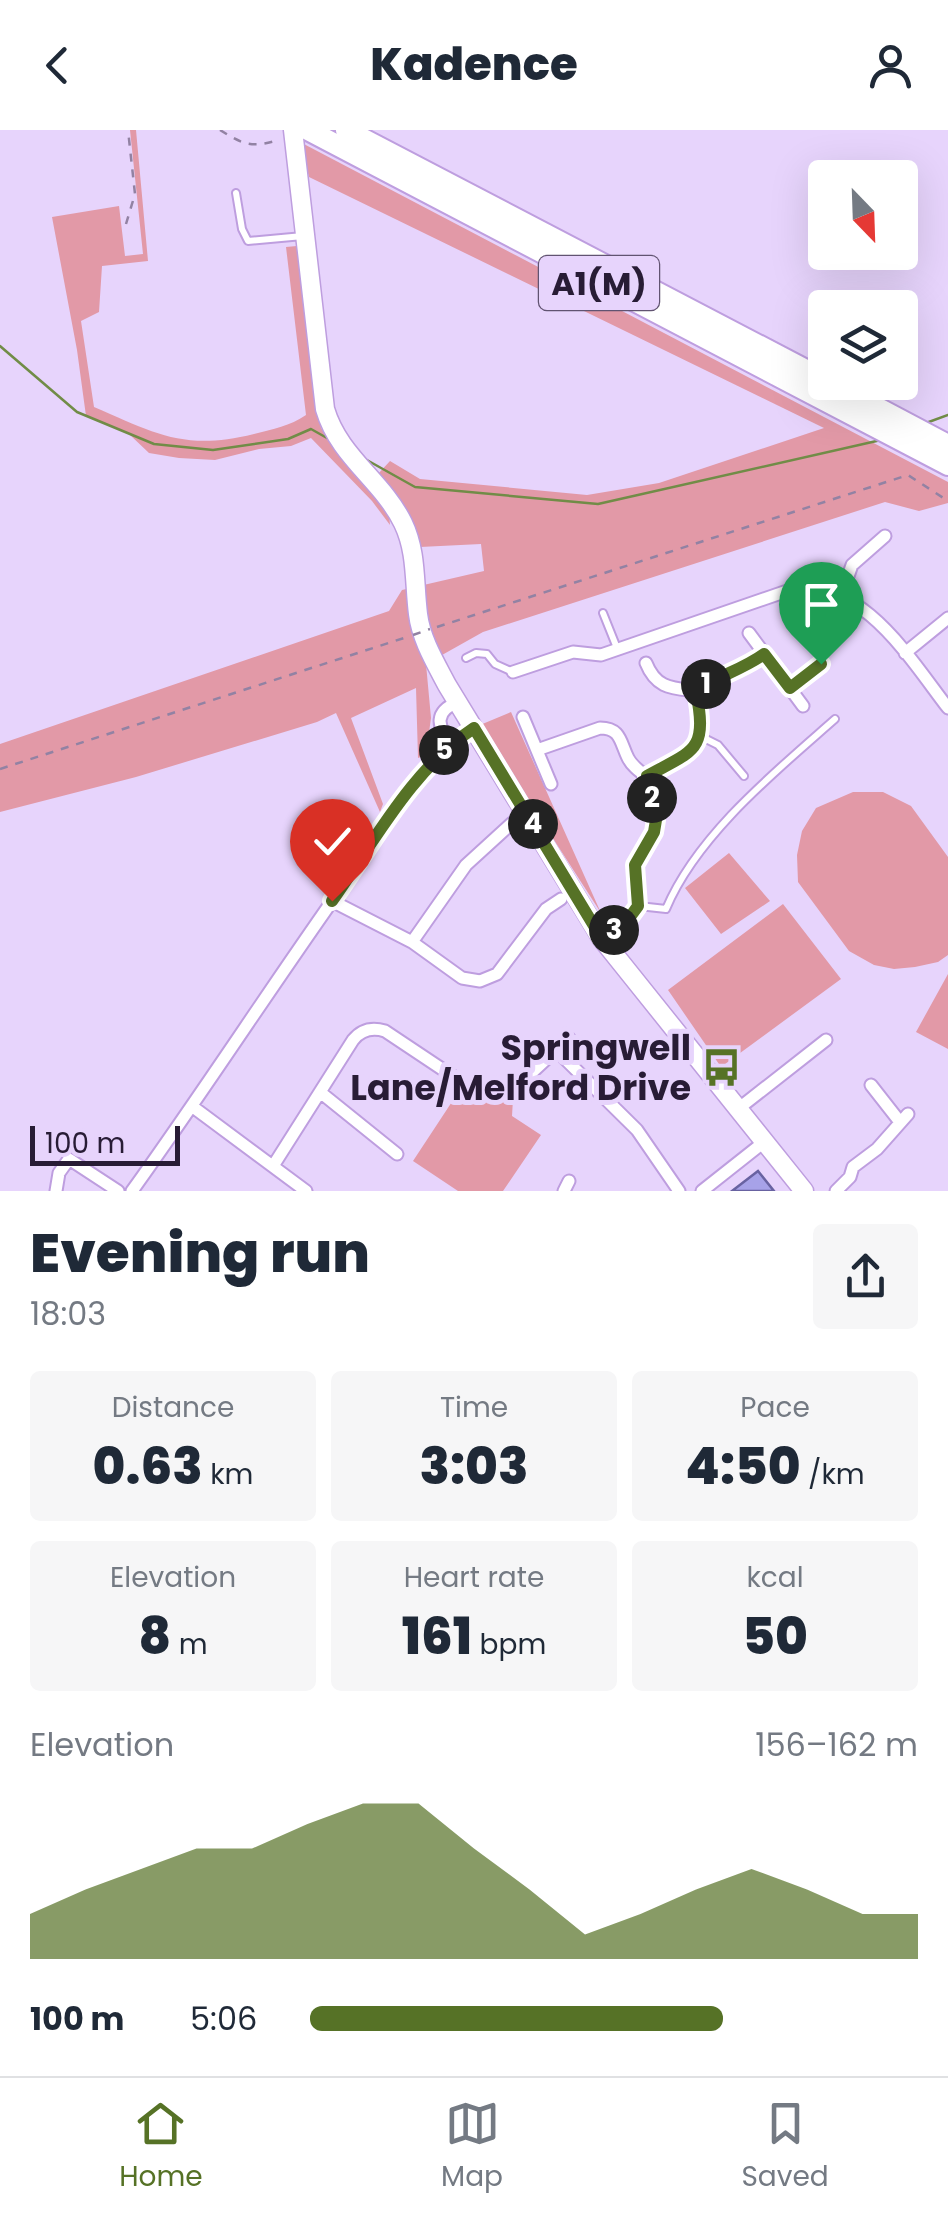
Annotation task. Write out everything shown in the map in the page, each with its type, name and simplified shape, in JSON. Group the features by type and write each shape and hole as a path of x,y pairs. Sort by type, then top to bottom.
{"highway":[{"name":"A1(M)","path":"346,130 808,372"},
{"name":"A1(M)","path":"302,135 904,432 948,445"},
{"name":"A1(M)","path":"855,400 948,464"}],"street":[{"path":"302,135 305,236 322,389 330,426 342,448 402,520 415,564 417,612 423,635 458,702 602,939 804,1191"},
{"path":"840,596 849,570 884,536"},
{"path":"513,672 572,652 596,656 787,590 814,588 840,596 866,612 906,653 948,708"},
{"path":"906,653 948,618"},
{"path":"749,633 803,706"},
{"path":"646,664 652,678 661,685 696,691 715,678 745,668 764,654"},
{"path":"790,688 821,664"},
{"path":"647,776 680,761 694,748 701,716 696,691"},
{"path":"453,742 442,732 439,720 444,710 458,702"},
{"path":"523,716 551,784"},
{"path":"132,1191 428,766 474,728"},
{"path":"537,750 610,728 618,734 630,763 647,776 656,820 654,832 635,865 638,906 627,921 602,939"},
{"path":"412,942 466,865 512,824"},
{"path":"332,901 412,942 462,978 480,982 497,974 546,909 561,899"},
{"path":"273,1166 352,1040 361,1032 385,1031 460,1081"},
{"path":"513,1090 569,1038"},
{"path":"738,1109 826,1040"},
{"path":"556,1050 637,1130 678,1191"},
{"path":"836,1191 850,1177 853,1167 904,1118 870,1085"},
{"path":"320,1092 397,1154"},
{"path":"193,1107 301,1190"},
{"path":"702,1191 764,1142"},
{"path":"56,1191 59,1173 69,1159 118,1191"}],"lane":[{"path":"236,193 248,241 305,236"},
{"path":"603,613 618,649"},
{"path":"466,658 476,653 487,654 494,664 513,672"},
{"path":"638,906 666,909 680,881 739,805 835,719"},
{"path":"699,735 718,745 744,776"}],"path":[{"path":"126,224 135,194 128,130"},
{"path":"220,130 242,144 261,146 302,135"},
{"path":"0,769 908,474 948,500"}],"shaded area":[{"path":"130,130 136,130 148,261 102,266 99,312 81,321 94,407 154,432 209,441 288,425 306,415 286,247 297,246 321,428 389,514 390,525 311,438 291,446 215,460 179,458 149,453 129,434 86,416 52,217 119,206 125,256 143,254"},
{"path":"300,142 948,482 948,503 919,511 885,502 483,632 426,664 431,718 426,755 418,758 416,688 351,718 383,804 380,812 336,713 136,777 0,812 0,744 389,611 402,590 484,571 481,544 420,547 401,507 378,474 390,461 420,479 587,495 659,483 824,428 309,177"},
{"path":"511,712 601,913 480,725"},
{"path":"853,792 883,792 911,806 948,857 948,955 938,962 894,969 874,965 849,951 798,882 797,855 802,831 816,808"},
{"path":"729,853 770,901 721,934 685,888"},
{"path":"783,904 841,979 721,1067 668,990"},
{"path":"948,974 948,1049 916,1032"},
{"path":"463,1085 493,1104 507,1092 513,1099 512,1116 541,1135 503,1191 458,1191 413,1161"}],"building":[{"path":"758,1171 774,1191 732,1191"}],"waterway":[{"path":"0,346 77,412 154,444 213,450 288,439 311,429 327,438"},
{"path":"926,423 948,415"},
{"path":"365,459 415,487 598,504 881,440"}],"place":[{"name":"Springwell Lane/Melford Drive","path":"721,1067"}],"route":[{"path":"332,901 428,766 474,728 602,939 627,921 638,906 635,865 654,832 656,820 646,779 649,774 680,761 694,748 701,725 696,691 715,678 745,668 764,654 790,688 821,664"}]}
